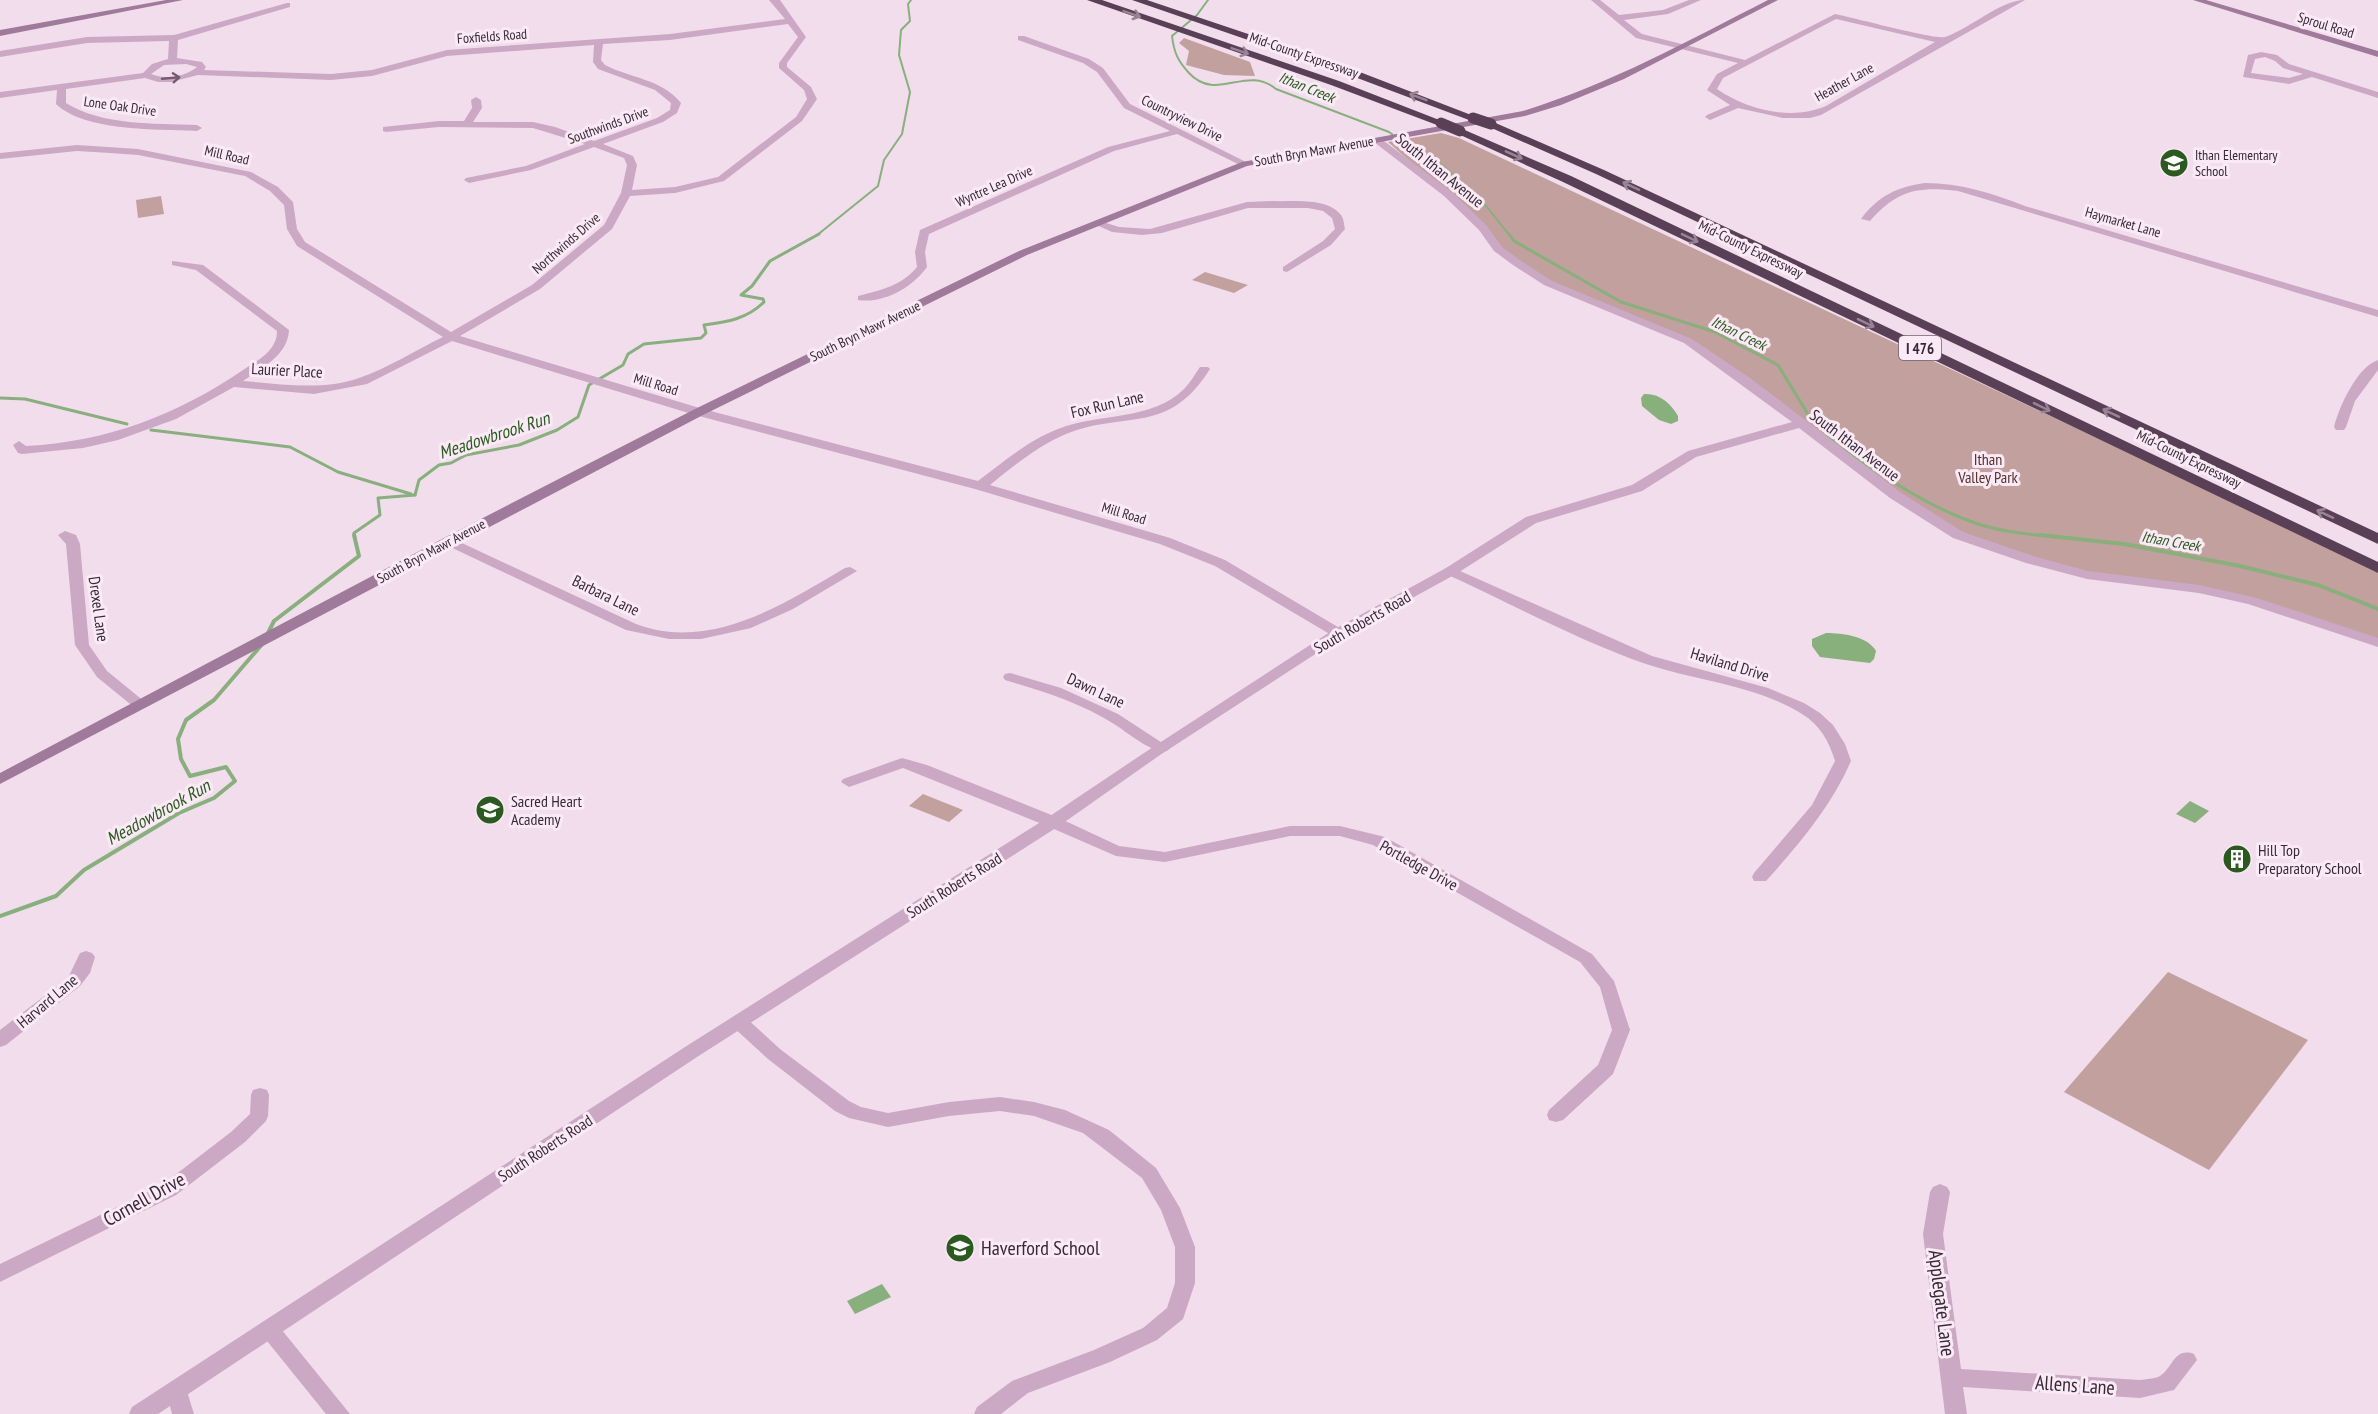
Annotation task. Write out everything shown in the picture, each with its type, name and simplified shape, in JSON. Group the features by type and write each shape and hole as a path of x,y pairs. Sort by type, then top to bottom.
{"highway":[{"name":"Mid-County Expressway","path":"1092,0 1335,83 1460,131 1578,184 2378,568"},
{"name":"Mid-County Expressway","path":"1137,0 1357,74 1491,124 1632,187 2378,539"}],"main road":[{"path":"0,33 179,0"},
{"name":"South Bryn Mawr Avenue","path":"0,779 449,541 699,412 1023,253 1245,164 1525,113 1556,105 1593,91 1774,0"},
{"name":"Sproul Road","path":"2197,0 2378,54"}],"street":[{"path":"626,193 675,190 722,179 799,119 812,99 808,89 783,68 783,63 802,37 777,2 773,0"},
{"path":"1595,0 1639,36 1747,63 1835,16 1943,41"},
{"path":"1619,18 1665,12 1697,0"},
{"name":"Heather Lane","path":"1747,63 1720,76 1712,90 1737,105 1786,115 1809,115 1829,108 1943,41 1974,27 2021,0"},
{"path":"0,54 87,40 174,38 287,5"},
{"name":"Foxfields Road","path":"0,95 146,75 168,79 197,72 331,77 372,72 447,53 670,37 791,21"},
{"path":"173,62 174,38"},
{"name":"Countryview Drive","path":"1021,38 1086,62 1100,70 1126,106 1175,132 1245,164"},
{"name":"Southwinds Drive","path":"470,180 522,170 668,116 676,106 674,99 661,88 602,67 597,60 598,43"},
{"path":"2313,74 2289,81 2246,75 2251,57 2266,54 2280,58 2286,66 2313,74 2378,95"},
{"name":"Foxfields Road","path":"146,75 152,67 173,62 199,64 202,67 197,72"},
{"name":"Lone Oak Drive","path":"62,86 61,104 79,115 146,125 197,128"},
{"path":"467,124 477,108 476,100"},
{"path":"1710,117 1737,105"},
{"name":"Northwinds Drive","path":"386,129 420,125 467,124 542,126 628,156 632,165 626,193 608,227 545,279 451,337"},
{"name":"Wyntre Lea Drive","path":"862,298 887,292 913,280 922,267 920,252 924,232 1111,149 1175,132"},
{"name":"South Ithan Avenue","path":"1377,140 1455,200 1483,228 1498,249 1517,263 1548,283 1689,341 1746,381 1799,424 1895,495 1958,536 2031,560 2087,575 2199,589 2252,601 2314,624 2378,643"},
{"name":"Mill Road","path":"0,156 77,148 138,152 248,174 274,189 289,204 292,229 301,244 451,337 699,412 981,486 1165,541 1220,563 1338,633"},
{"name":"Haymarket Lane","path":"1866,219 1895,193 1936,187 1971,190 2021,208 2378,314"},
{"path":"1097,224 1112,230 1158,231 1246,205 1272,204 1308,205 1326,209 1338,217 1340,229 1328,243 1287,269"},
{"path":"176,263 199,267 284,330 284,341 279,349 233,383"},
{"name":"Laurier Place","path":"19,445 22,450 56,450 94,442 175,416 233,383 314,390 363,381 451,337"},
{"path":"2340,427 2342,411 2367,374 2378,364"},
{"name":"Fox Run Lane","path":"981,486 1028,450 1063,431 1104,420 1145,414 1167,406 1187,393 1204,369"},
{"name":"South Roberts Road","path":"140,1414 740,1022 1053,822 1161,748 1338,633 1451,571 1531,520 1637,488 1692,454 1799,424"},
{"name":"Drexel Lane","path":"65,535 71,538 73,544 82,645 102,674 140,705"},
{"name":"Barbara Lane","path":"449,541 617,619 634,630 664,635 694,636 726,632 760,621 850,571"},
{"name":"Haviland Drive","path":"1451,571 1648,659 1758,691 1800,706 1820,721 1834,735 1843,761 1834,785 1760,878"},
{"name":"Dawn Lane","path":"1010,677 1056,691 1113,717 1161,748"},
{"name":"Portledge Drive","path":"849,782 902,763 921,768 1053,822 1116,851 1165,857 1290,831 1340,831 1379,841 1586,958 1608,985 1621,1030 1606,1069 1556,1116"},
{"name":"Harvard Lane","path":"0,1040 74,982 81,973 86,957"},
{"path":"740,1022 774,1054 842,1106 856,1113 888,1120 949,1109 1000,1104 1034,1109 1058,1115 1090,1128 1149,1173 1170,1208 1185,1247 1185,1283 1176,1313 1150,1334 1102,1356 1020,1387 985,1414"},
{"name":"Cornell Drive","path":"0,1274 169,1190 238,1137 259,1116 260,1095"},
{"name":"Applegate Lane","path":"1940,1192 1933,1234 1956,1414"},
{"path":"270,1330 339,1414"},
{"name":"Allens Lane","path":"1951,1377 2140,1389 2166,1384 2186,1360"},
{"path":"177,1391 183,1414"}],"green space":[{"path":"1184,38 1250,62 1255,76 1224,75 1186,65 1189,51 1179,43"},
{"name":"Ithan Valley Park","path":"1441,133 1459,138 2378,570 2378,643 2252,601 2087,575 1958,535 1688,341 1548,283 1517,263 1468,212 1388,142"},
{"path":"161,196 164,214 138,218 136,200"},
{"path":"1205,272 1248,285 1234,293 1192,280"},
{"path":"923,794 963,810 949,822 909,806"},
{"path":"2168,972 2308,1040 2209,1170 2064,1092"}],"shaded area":[{"path":"1644,394 1655,395 1664,400 1678,416 1678,421 1671,424 1659,420 1642,406 1641,398"},
{"path":"1826,633 1847,635 1867,642 1876,651 1874,659 1870,663 1820,657 1812,646 1812,639"},
{"path":"2190,801 2209,811 2195,823 2176,814"},
{"path":"882,1284 891,1297 855,1314 847,1301"}],"waterway":[{"name":"Meadowbrook Run","path":"817,235 878,186 884,160 902,134 910,92 899,55 901,30 910,21 908,4 911,0"},
{"name":"Ithan Creek","path":"1208,0 1197,15 1172,36 1179,61 1189,73 1210,85 1254,80 1265,82 1276,89 1389,132 1410,148 1442,165 1487,207 1510,236"},
{"name":"Ithan Creek","path":"1509,234 1514,241 1621,302 1715,332 1778,365 1809,416 1836,444"},
{"name":"Meadowbrook Run","path":"355,537 354,533 380,515 378,498 415,495 419,480 439,465 451,463 466,455 519,445 557,430 578,417 589,385 623,365 628,354 644,344 701,338 706,333 704,325 729,321 751,312 764,302 763,299 741,295 752,286 770,261 817,235"},
{"path":"0,398 25,399 127,424"},
{"path":"151,430 290,447 338,472 411,494"},
{"name":"Ithan Creek","path":"1842,449 1903,488 1950,513 1977,524 2054,537"},
{"name":"Meadowbrook Run","path":"268,633 274,621 359,556 354,535"},
{"name":"Ithan Creek","path":"2040,535 2124,544 2240,566 2318,585 2378,609"},
{"name":"Meadowbrook Run","path":"0,916 56,896 84,870 179,813 214,798 235,781 226,767 190,776 181,759 178,739 186,720 214,700 264,642"}],"place":[{"name":"Ithan Elementary School","path":"2174,163"},
{"name":"Sacred Heart Academy","path":"490,810"},
{"name":"Hill Top Preparatory School","path":"2237,859"},
{"name":"Haverford School","path":"960,1248"}]}
